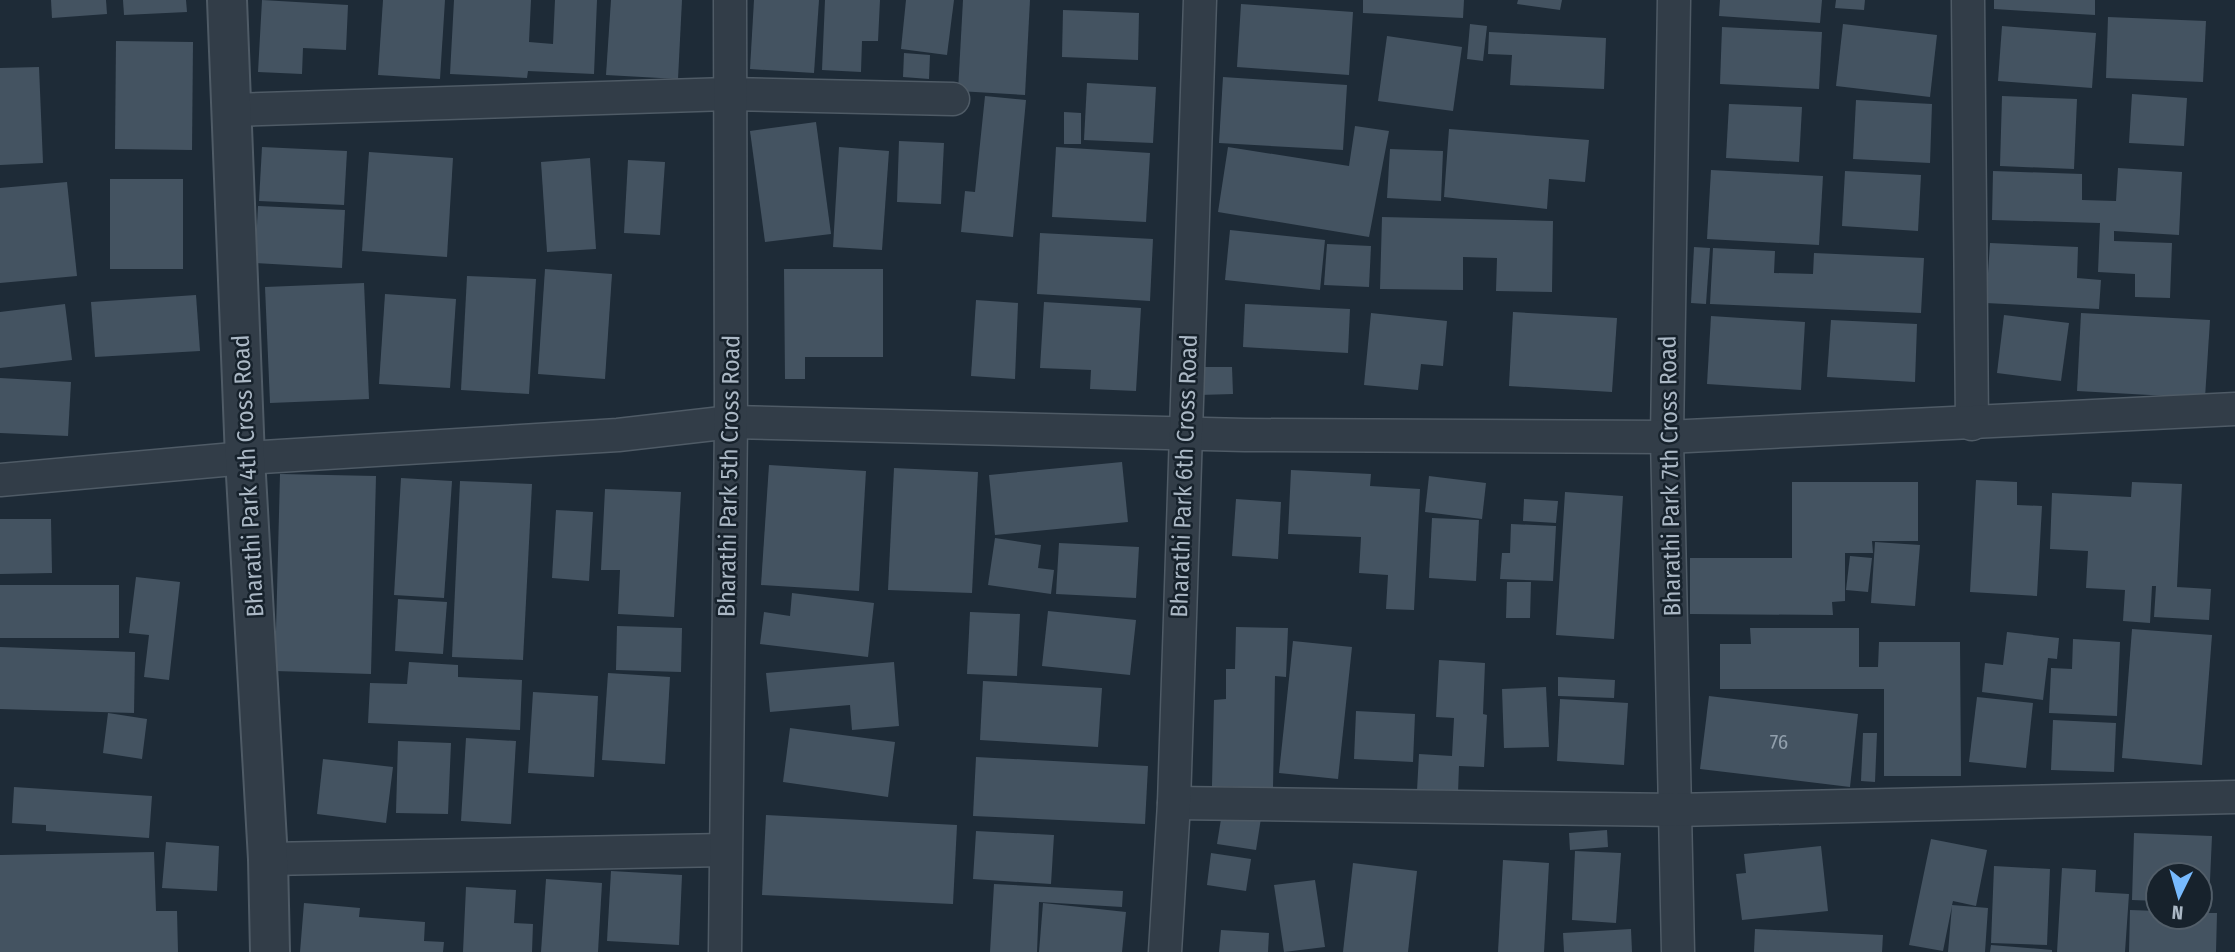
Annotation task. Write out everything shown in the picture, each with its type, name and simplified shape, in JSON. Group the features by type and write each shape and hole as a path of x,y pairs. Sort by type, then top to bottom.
{"street":[{"name":"Bharathi Park 4th Cross Road","path":"227,0 245,458 268,859 270,952"},
{"name":"Bharathi Park 5th Cross Road","path":"725,952 724,850 732,422 730,0"},
{"name":"Bharathi Park 6th Cross Road","path":"1165,952 1174,803 1200,0"},
{"name":"Bharathi Park 7th Cross Road","path":"1674,0 1667,437 1678,952"},
{"path":"1968,0 1972,424"},
{"path":"233,110 729,94 953,99"},
{"path":"0,480 245,458 618,435 732,422 1185,434 1667,437 2235,409"},
{"path":"1174,803 1676,810 2235,797"},
{"path":"268,859 724,850"}],"building":[{"path":"51,0 106,0 107,14 52,18"},
{"path":"123,0 186,0 187,12 124,15"},
{"path":"262,0 348,5 346,50 303,48 302,74 258,72"},
{"path":"383,0 445,0 440,79 378,75"},
{"path":"454,0 531,0 529,42 553,44 555,0 597,0 594,74 528,71 527,78 450,74"},
{"path":"611,0 682,0 678,79 606,75"},
{"path":"754,0 819,0 814,73 750,69"},
{"path":"825,0 880,0 878,41 862,41 861,72 822,70"},
{"path":"906,0 954,0 947,55 901,49"},
{"path":"963,0 1030,0 1025,95 958,91"},
{"path":"1363,0 1464,0 1463,18 1363,13"},
{"path":"1518,0 1562,0 1560,10 1517,4"},
{"path":"1720,0 1822,0 1820,23 1719,16"},
{"path":"1836,0 1865,0 1864,10 1835,8"},
{"path":"1994,0 2095,0 2095,15 1994,9"},
{"path":"1241,4 1353,12 1349,75 1237,67"},
{"path":"1063,10 1139,13 1138,60 1062,57"},
{"path":"2108,17 2206,21 2203,82 2106,78"},
{"path":"1470,24 1487,26 1483,61 1467,59"},
{"path":"1843,24 1937,35 1930,97 1836,86"},
{"path":"2002,26 2096,33 2092,88 1998,81"},
{"path":"1722,27 1822,32 1819,89 1720,84"},
{"path":"1489,32 1606,38 1604,89 1510,85 1512,55 1488,54"},
{"path":"1387,36 1462,47 1453,111 1378,101"},
{"path":"116,41 193,42 192,150 115,149"},
{"path":"904,53 930,55 929,79 903,77"},
{"path":"39,67 43,163 0,165 0,68"},
{"path":"1223,77 1347,85 1343,150 1219,143"},
{"path":"1087,83 1156,87 1153,143 1084,140"},
{"path":"2132,94 2187,98 2184,146 2129,143"},
{"path":"985,96 1026,100 1013,237 961,232 965,191 975,192"},
{"path":"2002,96 2077,99 2074,169 2000,166"},
{"path":"1856,100 1932,104 1930,163 1853,159"},
{"path":"1729,104 1802,107 1799,162 1726,158"},
{"path":"1064,112 1081,113 1081,144 1064,144"},
{"path":"816,122 831,234 765,242 750,131"},
{"path":"1355,126 1389,131 1369,237 1218,212 1228,147 1349,166"},
{"path":"1449,129 1589,140 1585,182 1549,179 1547,209 1444,197"},
{"path":"899,141 944,143 941,204 897,202"},
{"path":"262,147 347,151 344,205 259,201"},
{"path":"839,147 889,151 882,250 833,247"},
{"path":"1056,147 1150,153 1146,222 1052,217"},
{"path":"1390,149 1443,151 1441,201 1387,198"},
{"path":"369,152 453,158 447,257 362,251"},
{"path":"590,158 596,249 547,252 541,162"},
{"path":"628,160 665,162 660,235 624,233"},
{"path":"2118,168 2182,172 2179,235 2114,231 2114,241 2172,243 2170,298 2135,297 2135,274 2098,272 2100,223 1992,220 1993,171 2082,174 2082,200 2116,201"},
{"path":"1711,170 1823,176 1819,245 1707,239"},
{"path":"1845,171 1921,175 1918,231 1842,226"},
{"path":"110,179 183,179 183,269 110,269"},
{"path":"67,182 77,276 0,283 0,188"},
{"path":"258,206 345,210 342,268 255,263"},
{"path":"1382,217 1553,221 1552,292 1496,291 1497,258 1463,257 1463,290 1380,289"},
{"path":"1230,230 1325,240 1320,290 1225,280"},
{"path":"1040,233 1153,239 1150,301 1037,294"},
{"path":"1990,243 2078,247 2077,278 2101,280 2099,309 1986,303"},
{"path":"1327,244 1371,246 1369,287 1324,285"},
{"path":"1694,247 1710,248 1706,304 1691,303"},
{"path":"1713,248 1775,251 1774,273 1813,274 1814,253 1924,258 1921,313 1710,304"},
{"path":"545,269 612,274 605,379 538,374"},
{"path":"784,269 883,269 883,357 805,357 805,379 785,379"},
{"path":"467,276 536,279 529,394 461,390"},
{"path":"364,283 369,399 270,403 265,287"},
{"path":"385,294 456,299 450,388 379,384"},
{"path":"196,295 200,351 95,357 91,302"},
{"path":"976,300 1018,303 1015,379 971,376"},
{"path":"1044,302 1141,308 1136,391 1090,389 1091,370 1040,368"},
{"path":"65,304 72,360 0,368 0,312"},
{"path":"1245,304 1350,309 1348,353 1243,347"},
{"path":"1513,312 1617,318 1612,392 1509,386"},
{"path":"1371,313 1447,321 1443,366 1421,364 1418,390 1364,385"},
{"path":"2081,313 2210,320 2205,398 2077,391"},
{"path":"2004,315 2069,323 2061,381 1997,373"},
{"path":"1711,316 1805,322 1801,390 1707,384"},
{"path":"1831,320 1917,324 1915,382 1827,377"},
{"path":"1199,367 1232,367 1233,394 1199,395"},
{"path":"0,378 71,382 68,436 0,433"},
{"path":"1122,462 1128,522 995,535 989,475"},
{"path":"769,465 866,471 859,591 761,585"},
{"path":"894,468 978,472 972,593 888,590"},
{"path":"1291,470 1371,474 1370,486 1420,489 1414,610 1386,609 1388,575 1359,573 1361,537 1288,534"},
{"path":"280,474 376,476 371,674 275,671"},
{"path":"1429,476 1486,483 1482,519 1425,512"},
{"path":"401,478 452,481 444,598 394,595"},
{"path":"1976,480 2017,482 2017,505 2042,506 2037,596 1970,592"},
{"path":"460,481 532,484 523,660 452,657"},
{"path":"1792,482 1918,482 1918,541 1872,541 1873,553 1845,553 1845,601 1832,602 1833,615 1690,614 1690,558 1792,558"},
{"path":"2132,482 2182,484 2177,587 2211,589 2209,620 2154,617 2156,586 2152,586 2150,623 2123,621 2125,590 2086,588 2088,551 2050,549 2052,493 2131,497"},
{"path":"605,489 681,492 674,617 618,614 620,570 601,570"},
{"path":"1565,492 1623,496 1614,639 1556,635"},
{"path":"1236,499 1281,502 1278,559 1232,556"},
{"path":"1524,499 1558,501 1556,523 1523,521"},
{"path":"556,510 593,512 589,581 552,578"},
{"path":"1432,518 1479,520 1476,581 1429,578"},
{"path":"0,519 51,519 52,573 0,574"},
{"path":"1511,524 1556,526 1553,581 1500,579 1502,553 1510,553"},
{"path":"995,538 1041,545 1038,568 1054,570 1051,594 988,585"},
{"path":"1875,542 1920,545 1915,606 1871,603"},
{"path":"1059,543 1139,547 1136,598 1056,594"},
{"path":"1850,556 1872,558 1868,592 1846,590"},
{"path":"136,577 180,582 169,680 144,677 149,635 129,633"},
{"path":"1507,582 1531,582 1530,618 1506,618"},
{"path":"0,585 119,585 119,638 0,638"},
{"path":"792,593 874,603 868,657 760,644 764,612 790,616"},
{"path":"398,599 447,602 443,654 395,651"},
{"path":"1048,611 1136,620 1130,675 1042,666"},
{"path":"970,612 1020,614 1017,676 967,674"},
{"path":"617,626 682,628 681,672 616,670"},
{"path":"1236,627 1288,628 1286,677 1275,676 1273,788 1212,786 1214,700 1226,699 1226,669 1235,669"},
{"path":"1750,628 1859,628 1859,667 1878,667 1879,642 1960,642 1961,776 1884,776 1884,689 1720,689 1720,644 1751,644"},
{"path":"2132,629 2212,635 2202,765 2122,758"},
{"path":"2007,632 2059,638 2057,659 2048,658 2043,700 1982,692 1985,663 2003,665"},
{"path":"2073,639 2120,642 2117,716 2049,713 2051,668 2072,669"},
{"path":"1293,641 1352,647 1338,779 1279,773"},
{"path":"0,647 135,652 134,713 0,709"},
{"path":"1439,660 1485,663 1483,714 1487,715 1484,767 1459,766 1458,793 1417,791 1419,754 1452,756 1454,718 1436,717"},
{"path":"409,662 458,665 458,677 522,680 520,730 368,723 370,683 407,684"},
{"path":"894,662 899,726 852,730 850,705 770,712 766,673"},
{"path":"608,673 670,677 665,764 602,760"},
{"path":"1558,677 1615,680 1614,698 1558,696"},
{"path":"983,681 1102,688 1098,747 980,740"},
{"path":"1546,687 1549,747 1504,748 1502,689"},
{"path":"533,692 598,696 594,777 528,773"},
{"path":"1709,696 1858,714 1850,787 1700,769"},
{"path":"1977,697 2033,703 2026,768 1969,762"},
{"path":"1560,699 1628,703 1624,765 1557,761"},
{"path":"1356,711 1415,714 1413,762 1354,759"},
{"path":"108,713 147,719 142,759 103,753"},
{"path":"2053,720 2116,723 2114,772 2051,770"},
{"path":"790,728 895,742 888,797 783,782"},
{"path":"1863,733 1877,733 1875,782 1861,781"},
{"path":"466,738 516,741 511,824 461,821"},
{"path":"398,741 451,743 448,814 396,813"},
{"path":"976,757 1148,766 1145,824 973,816"},
{"path":"323,759 393,767 386,823 317,814"},
{"path":"14,787 152,796 149,838 46,831 46,825 12,823"},
{"path":"1222,813 1261,818 1256,850 1217,844"},
{"path":"766,815 957,825 953,904 762,895"},
{"path":"1607,830 1608,847 1570,850 1569,833"},
{"path":"976,831 1054,835 1051,884 973,879"},
{"path":"2134,833 2212,836 2211,861 2144,861 2144,900 2132,900"},
{"path":"1931,839 1987,850 1976,906 1953,901 1952,905 1988,908 1985,952 1948,952 1952,906 1943,951 1909,945"},
{"path":"166,842 219,846 217,891 162,888"},
{"path":"1821,846 1828,911 1742,920 1736,874 1746,873 1744,854"},
{"path":"1575,851 1621,853 1616,923 1572,920"},
{"path":"154,852 156,911 177,911 178,952 0,952 0,855"},
{"path":"1211,853 1251,859 1246,891 1207,885"},
{"path":"1503,860 1549,863 1544,952 1498,952"},
{"path":"1353,863 1417,871 1408,952 1343,952"},
{"path":"1994,866 2050,869 2047,945 1991,943"},
{"path":"2062,868 2096,870 2095,892 2129,894 2125,952 2057,952"},
{"path":"611,871 682,875 679,945 607,941"},
{"path":"546,879 602,883 598,952 541,952"},
{"path":"1315,880 1325,947 1284,952 1274,885"},
{"path":"994,884 1123,891 1122,907 1039,902 1037,952 990,952"},
{"path":"466,887 516,890 514,923 533,924 532,952 463,952"},
{"path":"304,903 360,908 359,917 425,922 424,941 444,942 443,952 300,952"},
{"path":"1043,903 1126,912 1122,952 1039,952"},
{"path":"2130,910 2144,910 2144,931 2214,931 2214,913 2217,913 2216,952 2129,952"},
{"path":"1631,929 1632,952 1564,952 1563,933"},
{"path":"1755,929 1883,935 1882,952 1754,952"},
{"path":"1221,930 1269,933 1268,952 1219,952"},
{"path":"1991,945 2052,950 2052,952 1990,952"}]}
